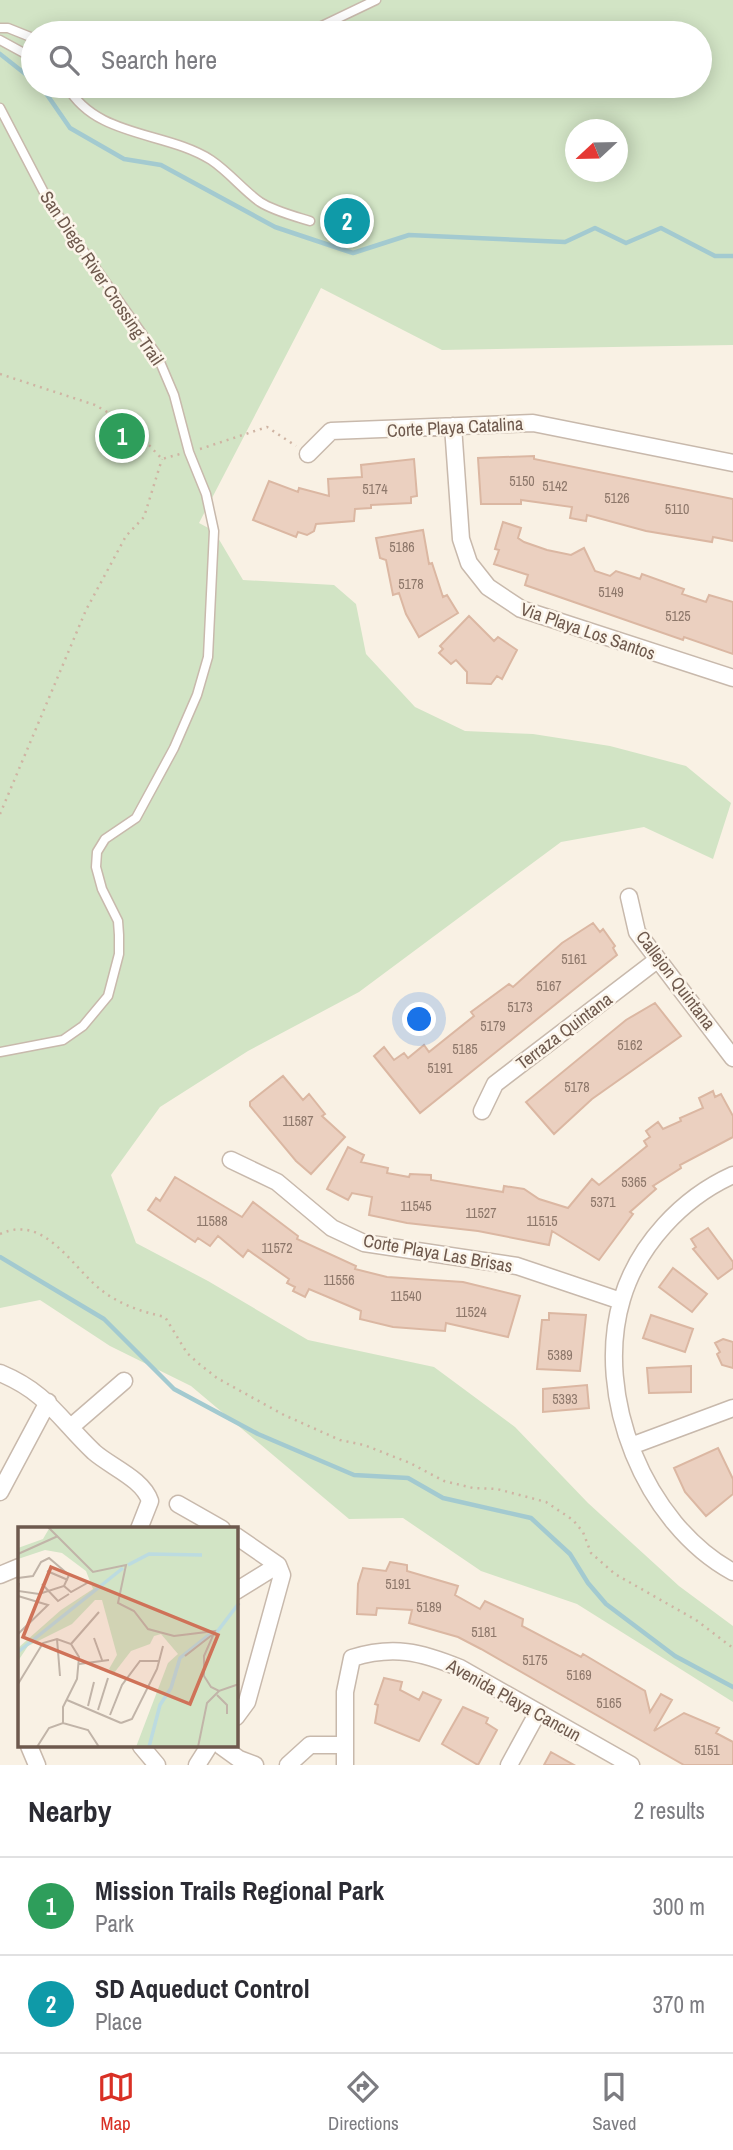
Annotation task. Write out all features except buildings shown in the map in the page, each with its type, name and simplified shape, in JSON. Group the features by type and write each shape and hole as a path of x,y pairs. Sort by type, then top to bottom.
{"street":[{"name":"Corte Playa Catalina","path":"308,454 331,432 533,423 733,463"},
{"name":"Via Playa Los Santos","path":"453,426 461,539 469,563 488,587 521,609 733,678"},
{"name":"Callejon Quintana","path":"629,897 637,932 733,1058"},
{"name":"Terraza Quintana","path":"482,1111 495,1084 657,960"},
{"name":"Corte Playa Las Brisas","path":"231,1160 277,1182 332,1228 364,1243 517,1266 621,1301"},
{"path":"733,1175 677,1211 635,1269 621,1301 614,1362 620,1414 653,1494 666,1515 688,1541 733,1572"},
{"path":"0,1373 21,1382 48,1402 93,1450 147,1493 150,1501 140,1527"},
{"path":"72,1426 124,1381"},
{"path":"0,1492 48,1402"},
{"path":"631,1446 733,1408"},
{"path":"178,1504 218,1527"},
{"path":"238,1537 278,1565 281,1581 255,1680 247,1702 238,1714"},
{"path":"238,1590 278,1565"},
{"path":"0,1575 18,1567"},
{"name":"Avenida Playa Cancun","path":"345,1745 345,1692 352,1658 378,1650 434,1658 460,1668 631,1765"},
{"path":"509,1765 538,1712"},
{"path":"288,1765 310,1745 345,1745 345,1765"},
{"path":"30,1748 37,1765"},
{"path":"143,1748 157,1765"},
{"path":"197,1765 208,1748"},
{"path":"224,1748 239,1759 255,1765"}],"lane":[{"path":"332,21 376,0"},
{"path":"0,28 8,27 21,33"},
{"path":"0,40 21,51"},
{"path":"73,98 89,111 124,129 209,159 260,202 310,221"},
{"name":"San Diego River Crossing Trail","path":"0,108 49,202 157,355 174,395 189,452 206,494 214,531 208,657 197,695 174,748 136,818 105,839 97,852 96,867 102,889 118,921 119,954 108,996 83,1026 62,1040 0,1052"}],"path":[{"path":"0,374 96,405 130,425 162,459"},
{"path":"162,459 267,427 308,454"},
{"path":"0,814 86,610 126,536 144,517 162,459"},
{"path":"0,1234 16,1227 33,1229 122,1304 165,1317 187,1353 217,1378 284,1415 340,1440 365,1445 410,1463 444,1481 472,1488 497,1489 546,1502 572,1520 583,1532 591,1553 615,1574 696,1620 733,1648"}],"green space":[{"path":"0,0 733,0 733,345 442,350 321,288 199,523 214,531 243,580 334,585 356,604 366,654 415,707 465,731 533,734 610,746 686,766 731,803 713,859 644,827 561,842 359,992 248,1051 160,1107 111,1175 136,1243 208,1281 308,1340 434,1367 515,1427 588,1503 679,1586 733,1626 733,1702 577,1604 481,1571 403,1518 349,1519 191,1386 110,1346 40,1300 0,1308"}],"waterway":[{"path":"0,54 21,71"},
{"path":"49,98 70,128 124,159 161,165 275,227 353,253 409,235 565,242 595,228 626,243 661,228 715,256 733,256"},
{"path":"0,1257 104,1319 174,1389 258,1434 354,1475 408,1478 443,1498 531,1518 570,1554 588,1583 606,1604 675,1656 733,1687"}],"place":[{"name":"SD Aqueduct Control","path":"347,221"},
{"name":"Mission Trails Regional Park","path":"122,436"}]}
